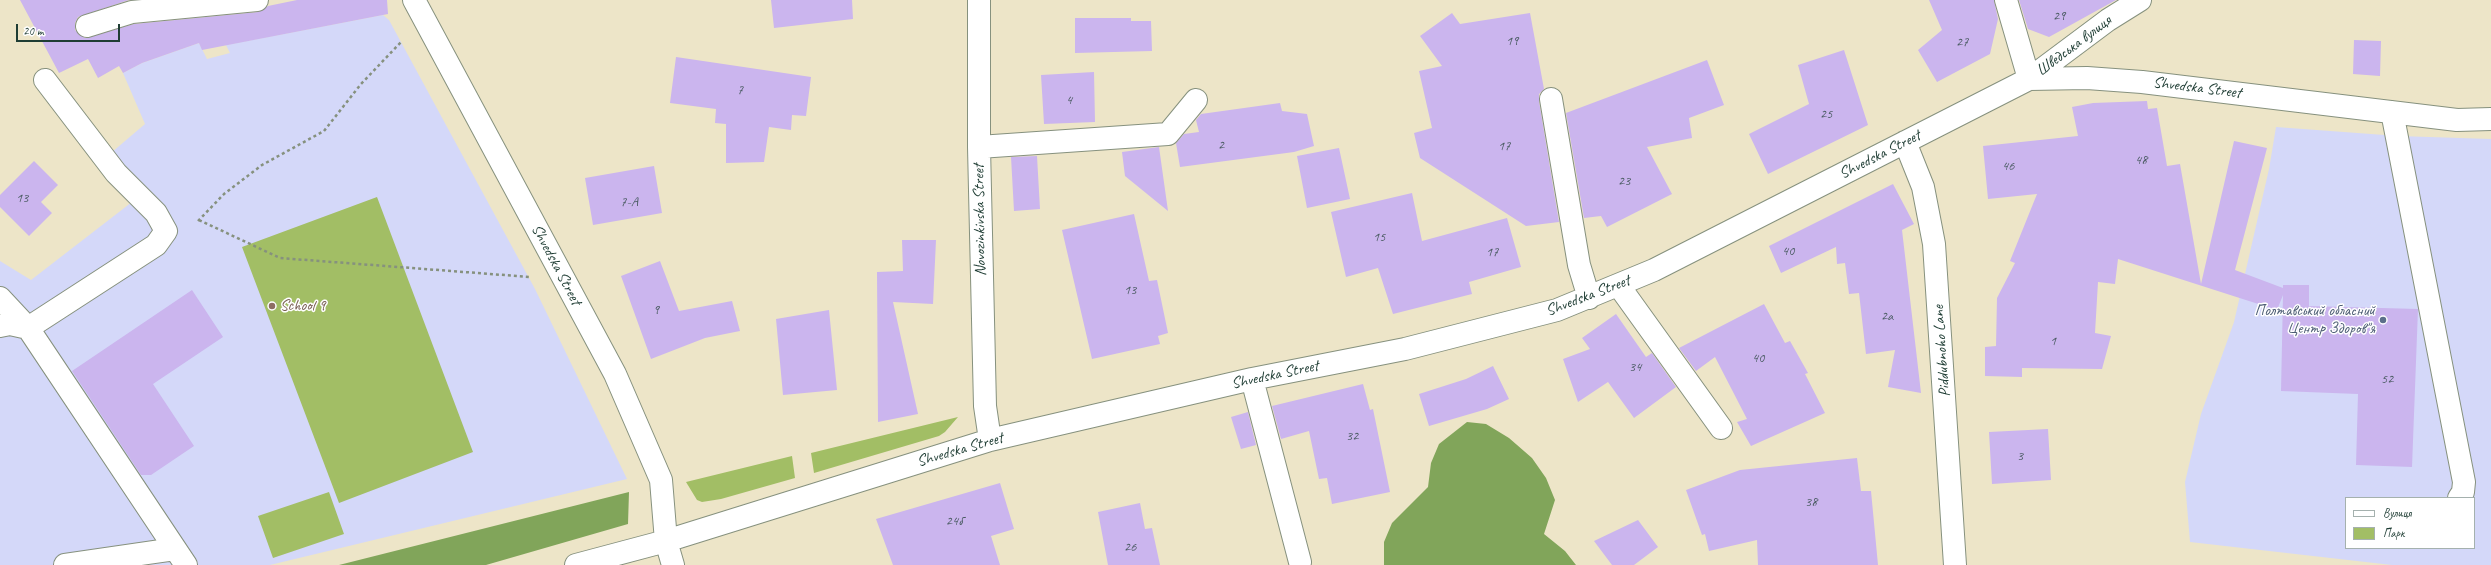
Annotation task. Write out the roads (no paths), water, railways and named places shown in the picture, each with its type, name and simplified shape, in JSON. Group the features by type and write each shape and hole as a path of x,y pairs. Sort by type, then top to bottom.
{"street":[{"path":"87,26 132,12 257,0"},
{"name":"Novozinkivska Street","path":"978,0 979,147 985,406 990,440"},
{"path":"2006,0 2029,79"},
{"name":"Шведська вулиця","path":"2029,79 2108,20 2140,0"},
{"name":"Shvedska Street","path":"418,8 615,374 661,480 666,541"},
{"name":"Shvedska Street","path":"576,565 666,541 990,440 1252,379 1405,349 1557,310 1619,286 2029,79 2087,78 2142,82 2457,120 2491,119"},
{"path":"0,326 10,324 28,328 156,245 166,231 156,213 116,173 45,80"},
{"path":"1551,99 1579,265 1589,298"},
{"path":"979,147 1168,134 1196,100"},
{"path":"2392,112 2464,482 2463,492 2460,497"},
{"name":"Piddubnoho Lane","path":"1905,142 1924,187 1934,244 1955,565"},
{"path":"1619,286 1721,428"},
{"path":"0,298 28,328 181,557 66,565"},
{"path":"1252,379 1300,562"},
{"path":"666,541 673,565"}],"place":[{"name":"School 9","path":"272,306"},
{"name":"Полтавський обласний Центр Здоров\"я","path":"2383,320"}]}
